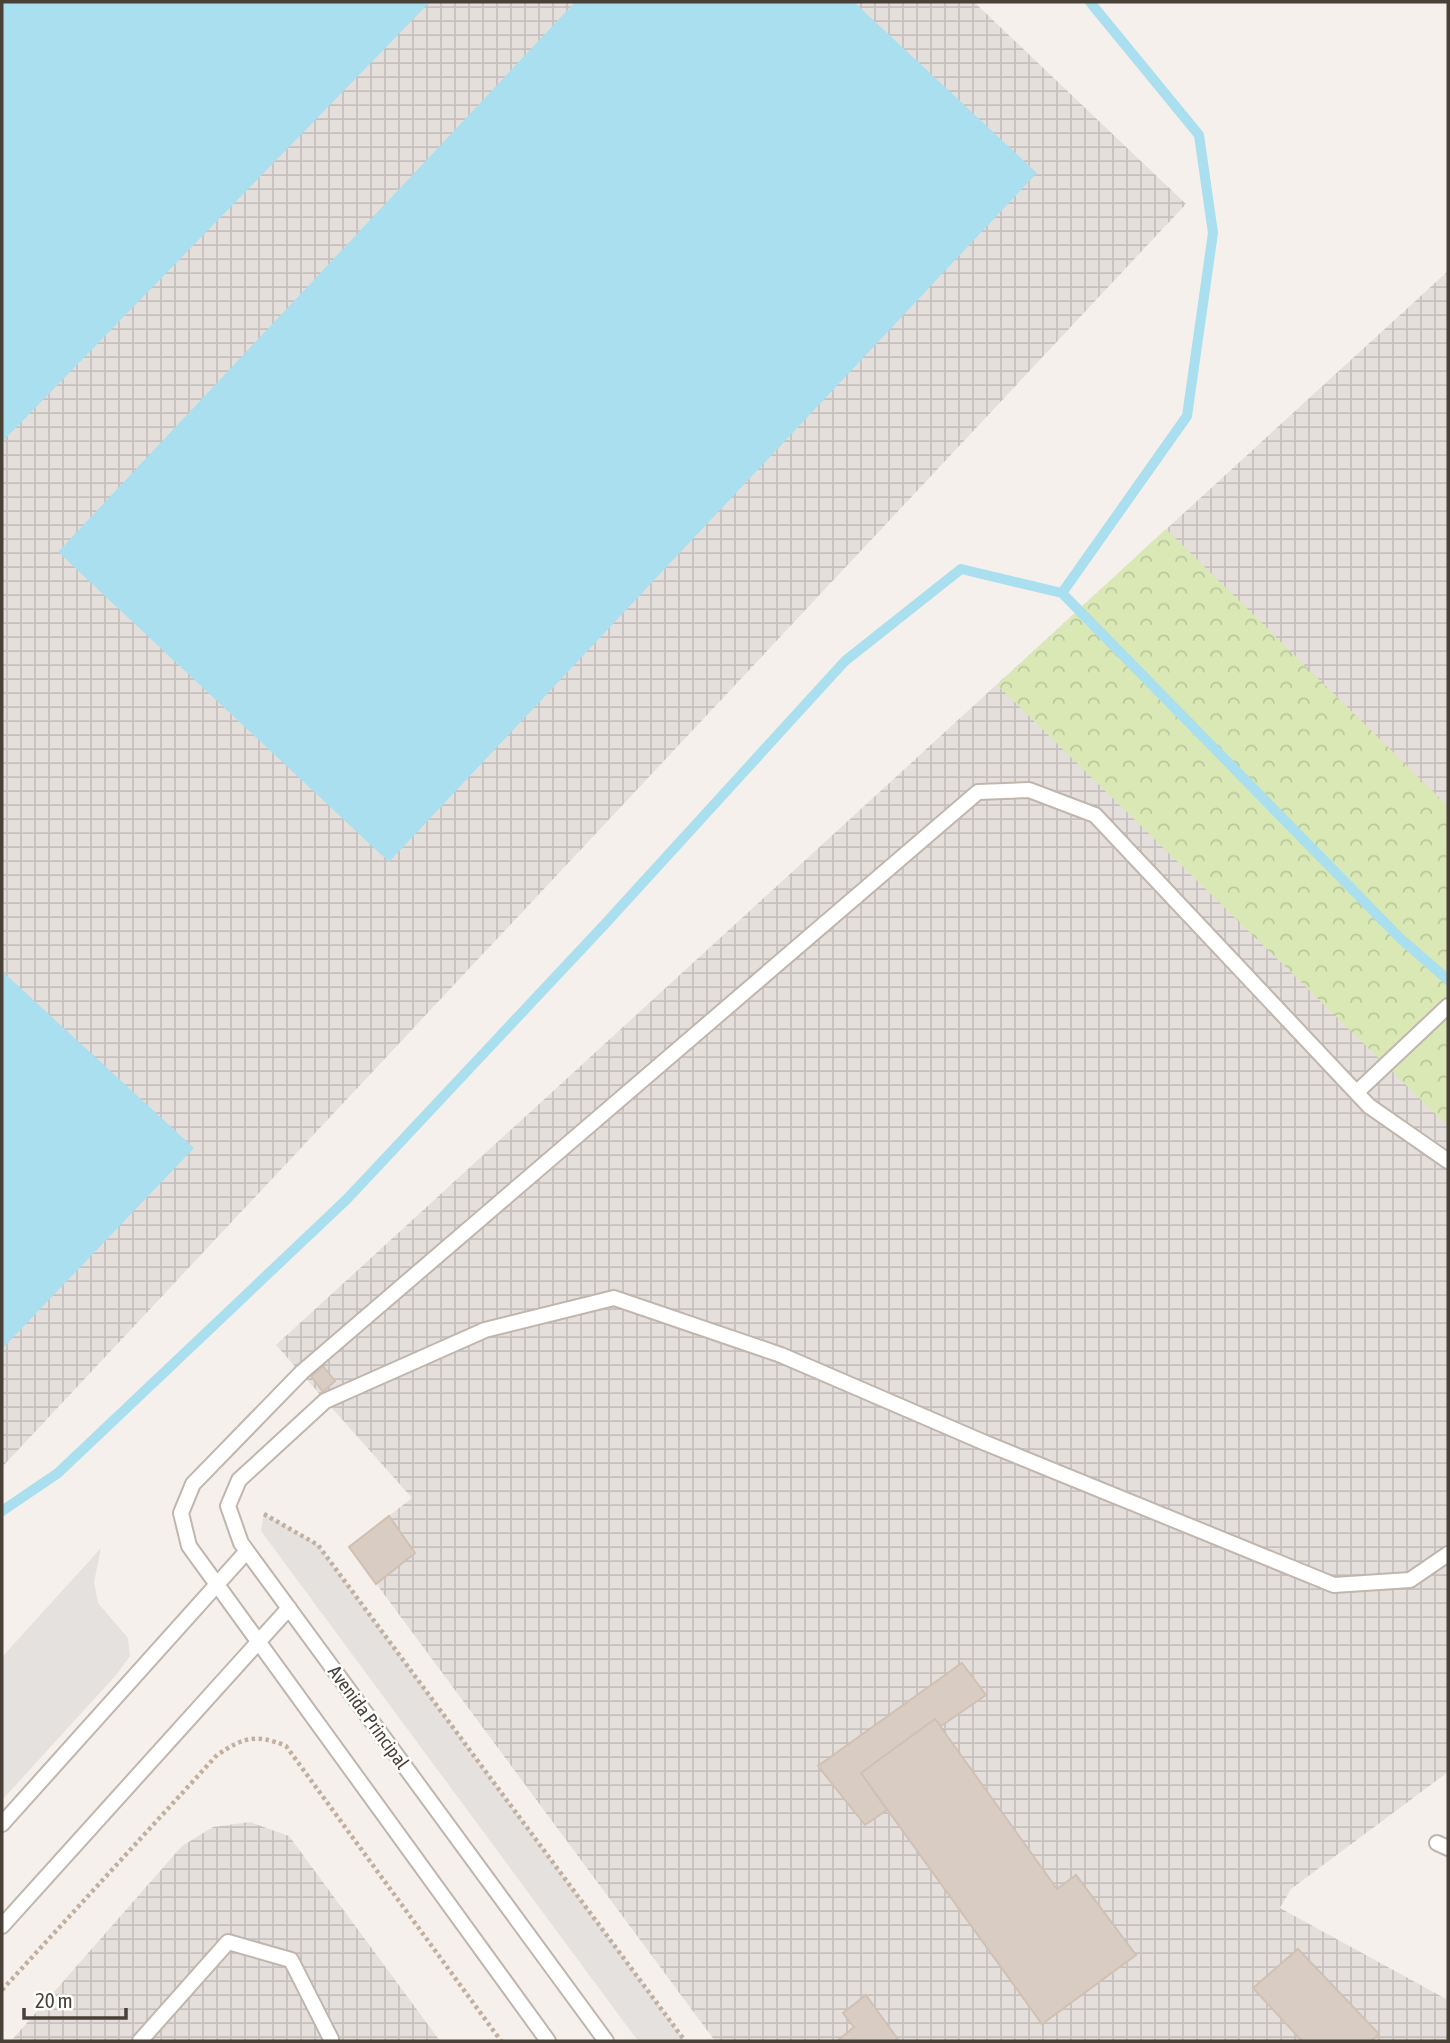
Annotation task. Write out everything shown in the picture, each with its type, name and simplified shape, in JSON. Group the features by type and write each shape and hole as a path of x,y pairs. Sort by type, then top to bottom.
{"lane":[{"path":"548,2041 189,1546 181,1513 192,1484 302,1372 978,792 1029,790 1096,815 1369,1105 1448,1161"},
{"path":"1357,1092 1447,1007"},
{"name":"Avenida Principal","path":"606,2041 241,1543 228,1506 239,1480 325,1401 485,1330 614,1298 781,1355 983,1442 1334,1585 1410,1580 1448,1554"},
{"path":"2,1824 247,1551"},
{"path":"2,1926 289,1608"},
{"path":"140,2041 228,1942 291,1960 331,2041"}],"path":[{"path":"264,1514 318,1545 685,2041"},
{"path":"2,1990 216,1755 253,1737 270,1739 286,1746 501,2041"}],"shaded area":[{"path":"2,2 974,2 1186,204 2,1467"},
{"path":"1448,271 1448,1772 1291,1889 1280,1908 1448,2000 1448,2041 715,2041 349,1547 412,1498 276,1345"},
{"path":"264,1514 318,1545 685,2041 638,2041 261,1531"},
{"path":"101,1548 94,1582 98,1603 128,1638 130,1656 117,1674 2,1800 2,1657"},
{"path":"250,1822 289,1836 440,2041 11,2041 182,1846 213,1827"}],"green space":[{"path":"1166,529 1448,806 1448,1126 997,685"}],"water":[{"path":"2,2 430,2 2,442"},
{"path":"575,2 854,2 1037,173 389,862 58,552"},
{"path":"2,971 194,1148 2,1349"}],"building":[{"path":"323,1366 335,1381 323,1392 311,1376"},
{"path":"389,1516 415,1553 376,1584 349,1547"},
{"path":"962,1663 986,1695 941,1726 935,1719 861,1773 887,1810 865,1825 818,1766"},
{"path":"935,1719 1057,1889 1076,1875 1136,1955 1042,2024 861,1773"},
{"path":"1298,1949 1379,2034 1371,2041 1302,2041 1253,1988"},
{"path":"866,1995 899,2041 837,2041 854,2027 843,2013"}],"waterway":[{"path":"1090,2 1199,135 1213,233 1187,416 1062,593 1400,938 1448,980"},
{"path":"2,1511 58,1473 347,1199 605,924 845,661 961,569 1062,593"}]}
